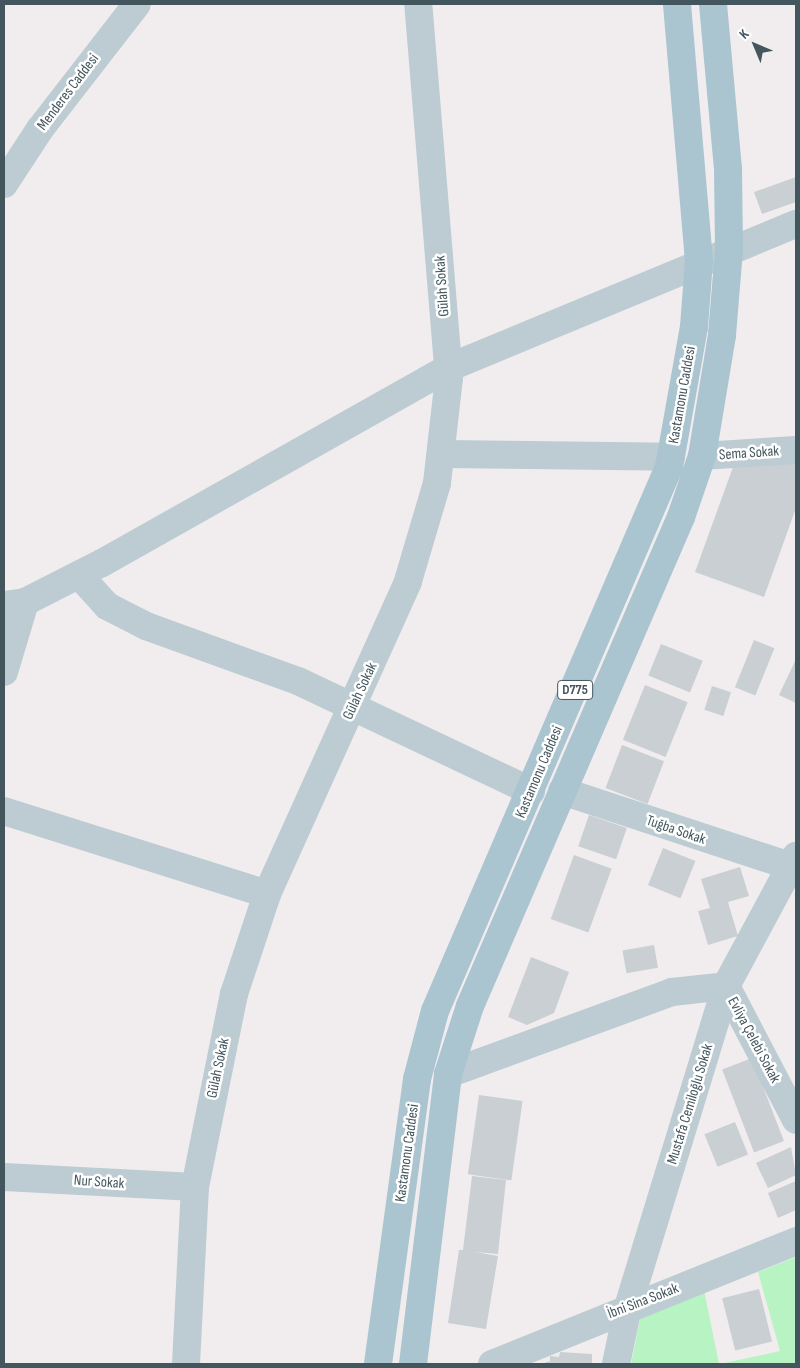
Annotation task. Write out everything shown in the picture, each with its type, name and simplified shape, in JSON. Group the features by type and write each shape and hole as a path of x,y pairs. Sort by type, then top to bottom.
{"main road":[{"name":"Kastamonu Caddesi","path":"378,1364 425,1043 531,791 659,496 671,457 694,327 699,261 677,4"},
{"name":"Kastamonu Caddesi","path":"413,1364 448,1074 470,1006 681,517 702,456 722,335 728,250 728,169 713,4"}],"street":[{"name":"Menderes Caddesi","path":"4,184 40,129 136,4"},
{"name":"Gülah Sokak","path":"186,1364 195,1187 234,994 267,894 408,581 441,454 448,368 418,4"},
{"path":"4,672 14,604 79,575 448,368 699,261 796,224"},
{"name":"Sema Sokak","path":"702,456 796,450"},
{"path":"441,454 671,457"},
{"path":"79,575 107,606 146,626 298,681 531,791"},
{"name":"Tuğba Sokak","path":"562,792 794,864"},
{"path":"4,810 267,894"},
{"name":"Mustafa Cemiloğlu Sokak","path":"616,1364 628,1307 726,986 794,864"},
{"path":"448,1074 672,992 726,986"},
{"name":"Evliya Çelebi Sokak","path":"726,986 796,1120"},
{"name":"Nur Sokak","path":"4,1177 195,1187"},
{"name":"İbni Sina Sokak","path":"492,1364 628,1307 796,1241"}],"green space":[{"path":"796,1257 796,1364 720,1364 780,1351 758,1272"},
{"path":"704,1290 719,1364 631,1364 641,1315"}],"building":[{"path":"796,177 796,202 762,214 754,192"},
{"path":"796,462 796,508 764,597 695,572 733,467"},
{"path":"754,640 774,648 755,696 735,687"},
{"path":"661,644 703,661 690,692 648,676"},
{"path":"796,659 796,703 779,695"},
{"path":"645,685 688,702 666,757 623,740"},
{"path":"712,686 731,692 723,716 704,710"},
{"path":"622,745 664,761 648,804 606,788"},
{"path":"589,815 627,828 616,859 578,846"},
{"path":"663,848 695,861 680,898 648,885"},
{"path":"574,855 612,869 588,933 551,919"},
{"path":"740,867 749,896 728,902 738,936 708,945 698,911 710,908 701,879"},
{"path":"654,945 658,968 626,973 622,951"},
{"path":"531,957 569,972 554,1013 527,1025 508,1017"},
{"path":"752,1058 784,1141 754,1153 722,1069"},
{"path":"479,1095 523,1101 511,1180 468,1174"},
{"path":"735,1122 748,1154 718,1167 704,1134"},
{"path":"791,1147 796,1175 768,1188 756,1163"},
{"path":"472,1176 506,1180 498,1254 475,1252 498,1256 486,1329 448,1323 459,1250 463,1250"},
{"path":"796,1181 796,1210 778,1218 768,1193"},
{"path":"759,1289 772,1341 735,1351 722,1298"},
{"path":"560,1352 592,1354 592,1364 541,1364 550,1361 550,1356 559,1357"}]}
